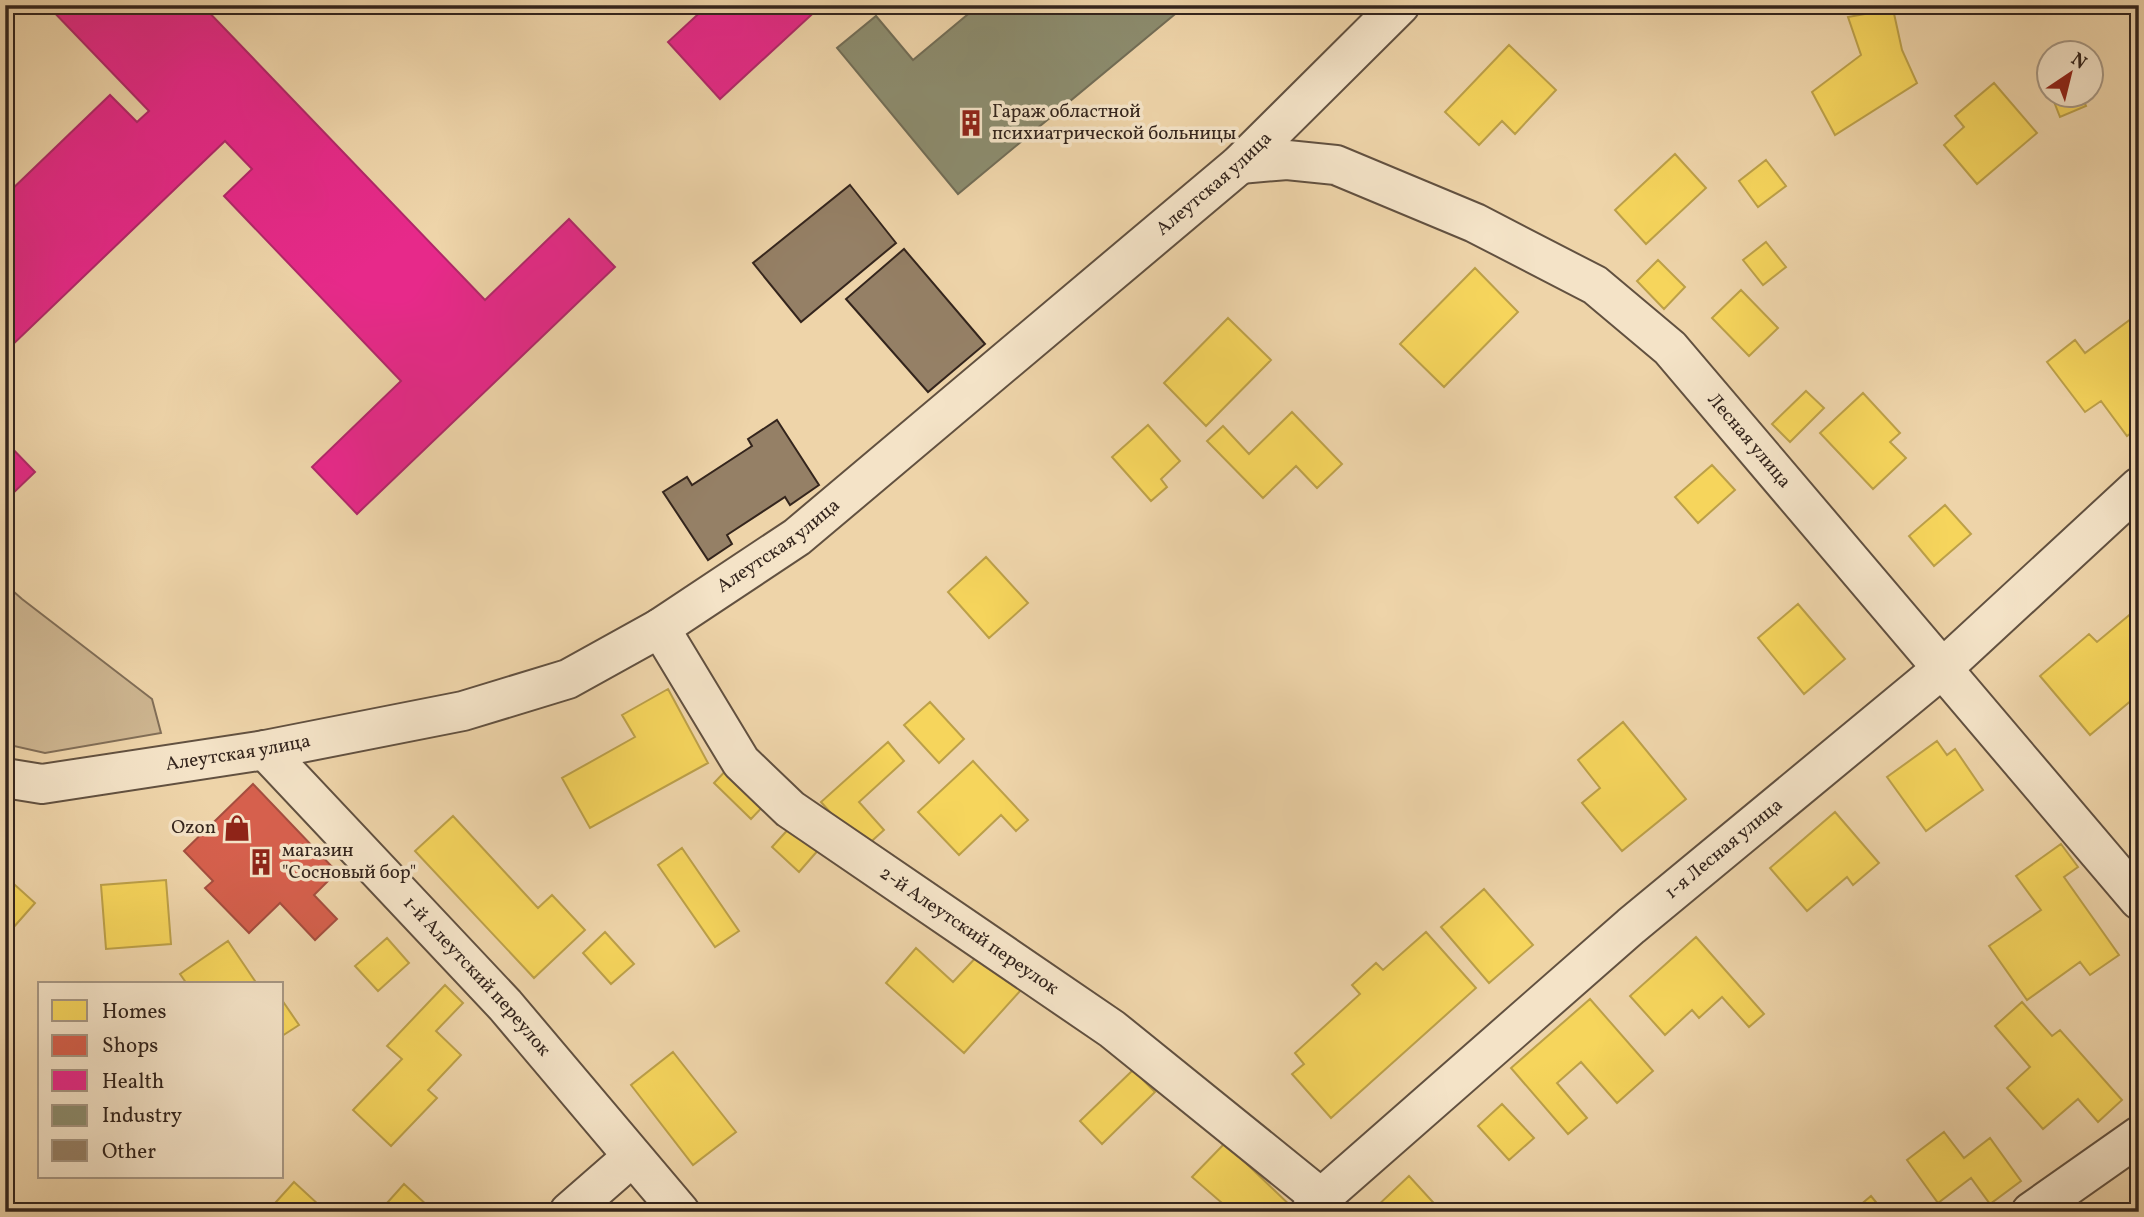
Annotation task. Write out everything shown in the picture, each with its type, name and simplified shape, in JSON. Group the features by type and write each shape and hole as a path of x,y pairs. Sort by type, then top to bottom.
{"street":[{"name":"Алеутская улица","path":"5,778 42,784 265,750 463,711 568,679 660,628 797,537 1240,164 1400,5"},
{"name":"Лесная улица","path":"1240,164 1287,160 1336,165 1475,223 1595,285 1670,348 2139,900"},
{"name":"1-я Лесная улица","path":"1315,1205 1632,926 1943,668 2139,487"},
{"name":"2-й Алеутский переулок","path":"660,628 741,762 790,809 1112,1029 1315,1205"},
{"name":"1-й Алеутский переулок","path":"265,750 505,1005 680,1212"},
{"path":"2031,1212 2139,1136"},
{"path":"569,1212 632,1157"}],"shaded area":[{"path":"5,584 152,699 161,733 45,753 5,744"}],"building: Homes":[{"path":"1893,9 1902,50 1917,83 1835,135 1812,92 1861,55 1848,17"},
{"path":"1509,45 1556,90 1515,134 1502,121 1479,145 1445,112"},
{"path":"1994,83 2037,133 1977,184 1944,145 1964,127 1955,116"},
{"path":"2056,108 2081,108 2060,117"},
{"path":"1675,154 1706,188 1646,244 1615,210"},
{"path":"1766,160 1786,186 1758,207 1739,181"},
{"path":"1766,242 1786,267 1763,285 1743,260"},
{"path":"1658,260 1685,287 1664,309 1637,281"},
{"path":"1475,268 1518,312 1444,387 1400,344"},
{"path":"1741,290 1778,328 1749,356 1712,318"},
{"path":"2139,313 2139,427 2127,436 2101,401 2085,412 2047,362 2075,340 2085,353"},
{"path":"1228,318 1271,360 1206,426 1164,383"},
{"path":"1806,391 1824,408 1790,442 1772,424"},
{"path":"1863,393 1900,433 1890,442 1906,458 1873,489 1820,433"},
{"path":"1292,412 1342,464 1317,488 1296,466 1263,498 1207,441 1223,426 1249,454"},
{"path":"1148,425 1180,461 1161,479 1167,487 1151,501 1112,457"},
{"path":"1712,465 1735,490 1698,523 1675,497"},
{"path":"1945,505 1971,534 1934,566 1909,536"},
{"path":"986,557 1028,603 989,638 948,592"},
{"path":"1798,604 1845,659 1804,694 1758,638"},
{"path":"2139,607 2139,694 2090,735 2040,676 2089,634 2097,642"},
{"path":"668,689 708,763 590,828 562,778 635,737 622,715"},
{"path":"930,702 964,739 939,763 904,725"},
{"path":"1623,722 1686,799 1622,851 1582,803 1600,788 1578,760"},
{"path":"1937,741 1947,755 1955,749 1983,790 1926,831 1887,777"},
{"path":"888,742 904,761 859,802 884,830 863,849 821,802"},
{"path":"973,761 1028,820 1016,831 1001,815 959,855 918,812"},
{"path":"731,765 768,801 751,819 714,783"},
{"path":"1835,812 1879,863 1853,885 1847,877 1807,911 1770,868"},
{"path":"453,816 538,908 552,895 585,930 534,978 415,851"},
{"path":"793,824 820,848 799,872 772,847"},
{"path":"2061,844 2078,867 2064,877 2119,955 2090,975 2080,962 2027,1000 1989,946 2041,910 2016,876"},
{"path":"682,848 739,931 715,947 658,865"},
{"path":"5,876 35,903 5,937"},
{"path":"166,880 171,944 106,949 101,885"},
{"path":"1484,889 1533,945 1489,983 1441,927"},
{"path":"605,932 634,964 611,984 583,953"},
{"path":"1426,932 1476,988 1331,1118 1292,1074 1304,1064 1295,1053 1360,994 1352,985 1376,963 1383,970"},
{"path":"1696,937 1764,1014 1749,1027 1722,997 1699,1018 1692,1010 1665,1035 1630,996"},
{"path":"387,938 409,963 378,991 355,966"},
{"path":"228,941 256,982 186,982 180,974"},
{"path":"916,948 953,982 980,953 1021,990 964,1053 886,983"},
{"path":"445,985 463,1003 436,1031 461,1055 428,1090 437,1098 391,1146 353,1110 402,1059 387,1046"},
{"path":"1590,999 1653,1071 1617,1103 1581,1062 1557,1083 1587,1118 1568,1134 1511,1068"},
{"path":"2022,1002 2052,1036 2060,1030 2122,1100 2098,1122 2078,1099 2043,1129 2007,1088 2030,1067 1995,1026"},
{"path":"284,1003 299,1025 284,1035"},
{"path":"673,1052 736,1132 693,1165 631,1085"},
{"path":"1133,1070 1155,1092 1102,1144 1080,1121"},
{"path":"1502,1104 1534,1138 1509,1160 1478,1126"},
{"path":"1944,1132 1964,1158 1990,1138 2021,1181 1990,1204 1971,1178 1938,1203 1907,1160"},
{"path":"1225,1143 1297,1212 1228,1212 1230,1210 1192,1177"},
{"path":"1409,1176 1442,1212 1378,1212 1375,1208"},
{"path":"294,1182 319,1205 313,1212 267,1212"},
{"path":"404,1184 429,1207 424,1212 379,1212"},
{"path":"1871,1196 1884,1212 1852,1212"}],"building: Shops":[{"name":"магазин \"Сосновый бор\"","path":"253,784 337,872 314,895 337,919 315,940 280,903 249,933 205,888 213,881 184,851"}],"building: Health":[{"path":"47,5 202,5 485,300 569,219 615,267 357,514 312,467 401,381 224,196 252,169 225,141 5,352 5,196 110,95 137,122 149,111"},
{"path":"708,5 822,5 720,99 668,42"},
{"path":"5,441 35,472 5,501"}],"building: Industry":[{"name":"Гараж областной психиатрической больницы","path":"979,5 1186,5 958,194 837,48 876,16 913,60"}],"building: Other":[{"path":"850,185 896,243 801,322 753,263"},
{"path":"904,249 985,344 928,392 846,299"},
{"path":"777,420 819,485 790,505 785,497 727,535 732,544 708,560 663,492 687,477 692,485 752,446 748,439"}],"place":[{"name":"Гараж областной психиатрической больницы","path":"971,123"},
{"name":"Ozon","path":"237,828"},
{"name":"магазин \"Сосновый бор\"","path":"261,862"}]}
